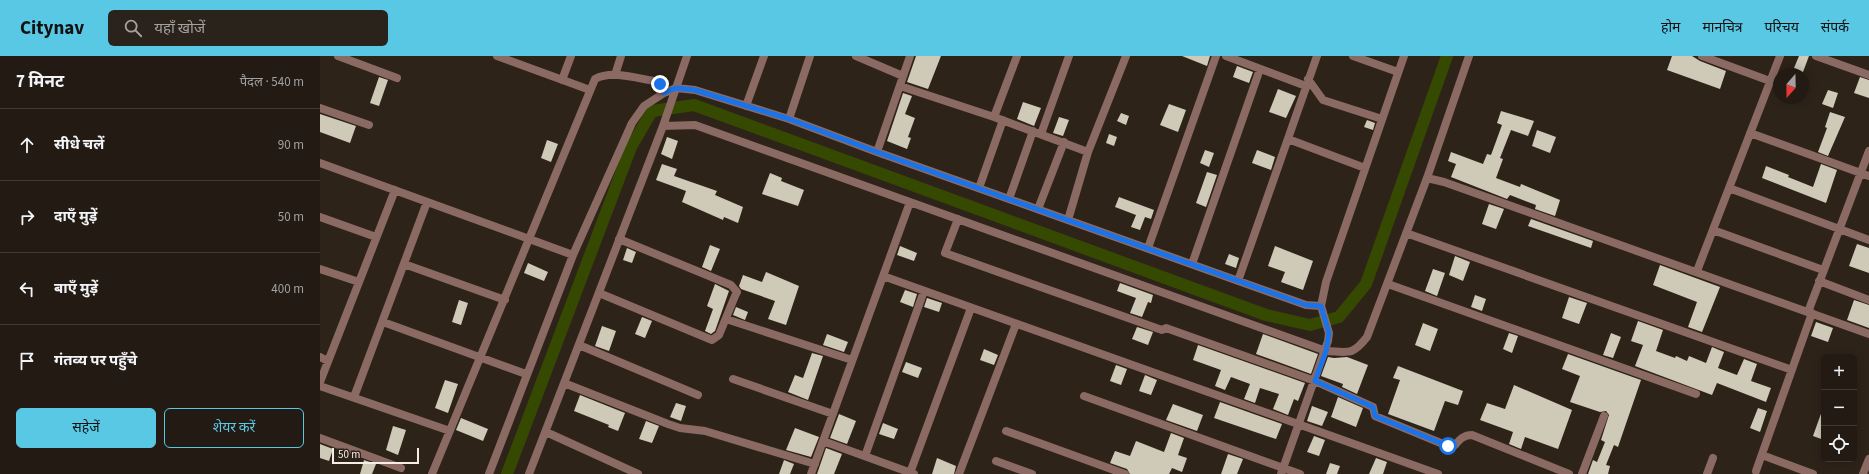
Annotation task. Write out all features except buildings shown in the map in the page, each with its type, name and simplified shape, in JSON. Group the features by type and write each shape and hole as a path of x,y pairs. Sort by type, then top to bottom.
{"street":[{"path":"338,56 397,78"},
{"path":"497,56 510,58 590,90"},
{"path":"562,80 571,56"},
{"path":"615,75 622,56"},
{"path":"530,474 664,124 687,56"},
{"path":"746,106 764,56"},
{"path":"789,119 810,56"},
{"path":"856,56 903,76"},
{"path":"877,152 910,56"},
{"path":"994,117 1017,56"},
{"path":"1009,199 1069,56"},
{"path":"1068,220 1088,152 1126,56"},
{"path":"1148,248 1216,56"},
{"path":"1226,56 1307,82 1323,100 1382,119"},
{"path":"1238,281 1317,56"},
{"path":"1353,56 1398,72"},
{"path":"1282,471 1326,351 1329,333 1322,309 1326,282 1404,56"},
{"path":"664,124 695,125 1326,351 1350,352 1358,349 1367,337 1427,178 1469,56"},
{"path":"1702,56 1770,81"},
{"path":"1697,271 1780,56"},
{"path":"1816,56 1869,75"},
{"path":"1192,264 1260,68"},
{"path":"432,474 530,240 595,79 602,76 615,75 654,82 660,84 664,93"},
{"path":"900,86 1003,120 1088,152"},
{"path":"489,474 526,374 573,256 632,123 644,106 664,93 695,90 789,119 1238,281 1306,305 1322,309"},
{"path":"320,108 369,125"},
{"path":"979,188 1003,120"},
{"path":"1750,133 1869,176"},
{"path":"1288,139 1365,168"},
{"path":"1038,209 1064,142"},
{"path":"1756,471 1792,370 1819,281 1869,151"},
{"path":"320,163 573,256"},
{"path":"1427,178 1444,182 1697,271 1869,334"},
{"path":"1729,188 1869,240"},
{"path":"320,382 395,190"},
{"path":"354,397 427,202"},
{"path":"811,474 910,202"},
{"path":"320,217 376,237"},
{"path":"958,219 945,253 1162,330 1166,328 1315,381 1373,407 1375,416 1448,446 1455,445 1460,438 1467,435 1472,435 1569,474"},
{"path":"1713,230 1823,270"},
{"path":"1406,233 1792,370"},
{"path":"599,293 712,340 719,335 737,292 731,285 619,239"},
{"path":"404,264 505,300"},
{"path":"320,269 359,282"},
{"path":"883,276 1438,474"},
{"path":"1819,281 1869,300"},
{"path":"1388,284 1696,394"},
{"path":"865,456 924,291"},
{"path":"823,441 912,473 971,308"},
{"path":"726,319 852,360"},
{"path":"383,322 526,374"},
{"path":"959,474 1016,324"},
{"path":"579,345 698,395"},
{"path":"320,358 328,361"},
{"path":"733,379 833,414"},
{"path":"564,383 680,428 705,430 815,464"},
{"path":"320,386 450,431"},
{"path":"1084,396 1282,471 1300,474"},
{"path":"1582,474 1604,416"},
{"path":"1006,431 1124,474"},
{"path":"546,432 638,474"},
{"path":"320,438 401,468"},
{"path":"1762,455 1813,474"},
{"path":"1707,474 1713,458"},
{"path":"1864,474 1869,459"},
{"path":"996,461 1032,474"}],"waterway":[{"path":"507,474 631,147 652,111 694,105 1266,315 1310,325 1339,317 1366,284 1447,56"}],"route":[{"path":"660,84 664,93 676,88 695,90 789,119 877,152 1306,305 1321,306 1329,333 1326,351 1315,381 1373,407 1375,416 1448,446"}]}
